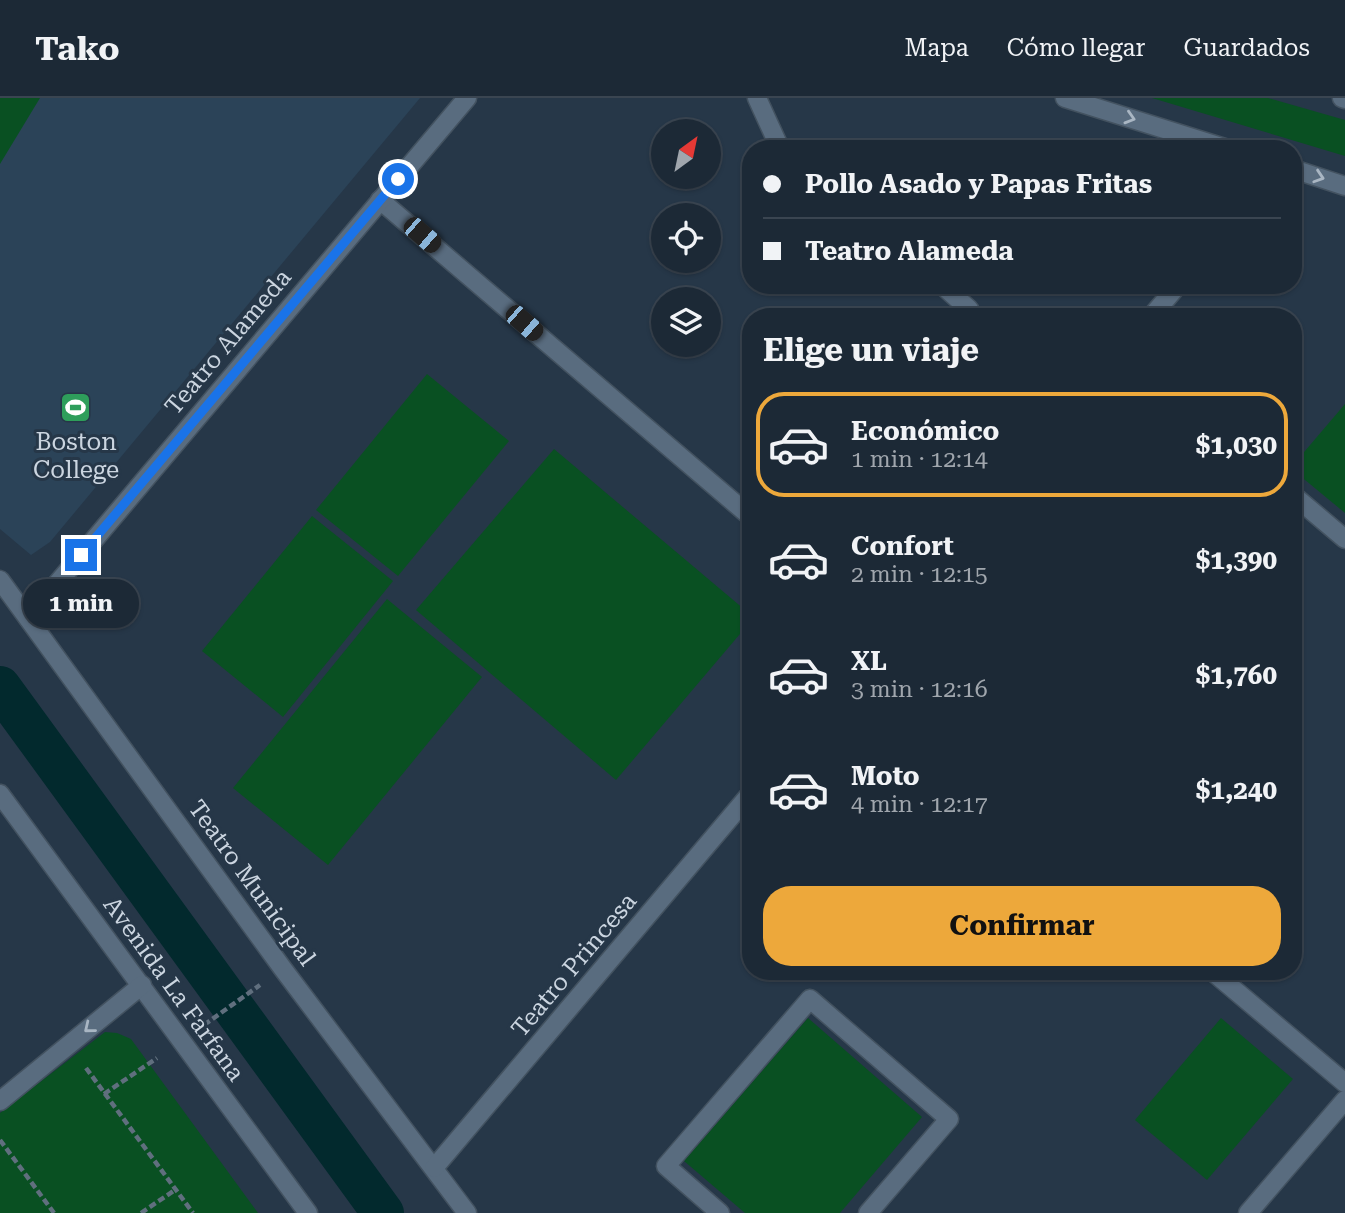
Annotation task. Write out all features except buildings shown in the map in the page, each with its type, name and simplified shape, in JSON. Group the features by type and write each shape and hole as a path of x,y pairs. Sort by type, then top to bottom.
{"street":[{"name":"Teatro Alameda","path":"28,618 467,98"},
{"path":"757,98 776,140"},
{"path":"1065,98 1199,140"},
{"path":"1302,172 1345,186"},
{"path":"380,200 742,509"},
{"path":"952,294 969,308"},
{"path":"1159,308 1170,294"},
{"path":"1302,503 1345,539"},
{"name":"Teatro Municipal","path":"0,580 275,957 467,1213"},
{"name":"Avenida La Farfana","path":"0,794 308,1213"},
{"name":"Teatro Princesa","path":"434,1168 742,804"},
{"path":"1223,980 1345,1083"},
{"path":"0,1101 142,985"},
{"path":"720,1213 666,1166 810,999 949,1119 873,1207 893,1213"},
{"path":"1248,1213 1345,1100"}],"path":[{"path":"214,1018 250,992"},
{"path":"69,1045 193,1213"},
{"path":"0,1140 54,1213"},
{"path":"141,1213 174,1190"}],"shaded area":[{"path":"0,98 420,98 50,542 31,555 0,529"}],"green space":[{"path":"0,98 40,98 0,164"},
{"path":"1152,98 1268,98 1345,120 1345,156 1302,143 1302,140 1292,140"},
{"path":"427,374 509,441 398,576 316,510"},
{"path":"1345,404 1345,513 1302,477 1302,454"},
{"path":"554,449 742,607 742,632 616,780 416,610"},
{"path":"312,516 393,581 283,717 202,651"},
{"path":"387,599 482,677 328,865 233,788"},
{"path":"808,1018 922,1117 840,1213 745,1213 684,1161"},
{"path":"1221,1018 1293,1079 1207,1180 1135,1120"},
{"path":"105,1032 117,1033 131,1039 258,1213 0,1213 0,1113"}],"waterway":[{"path":"0,687 383,1213"}],"place":[{"name":"Boston College","path":"76,408"}],"route":[{"path":"81,555 398,179"}]}
